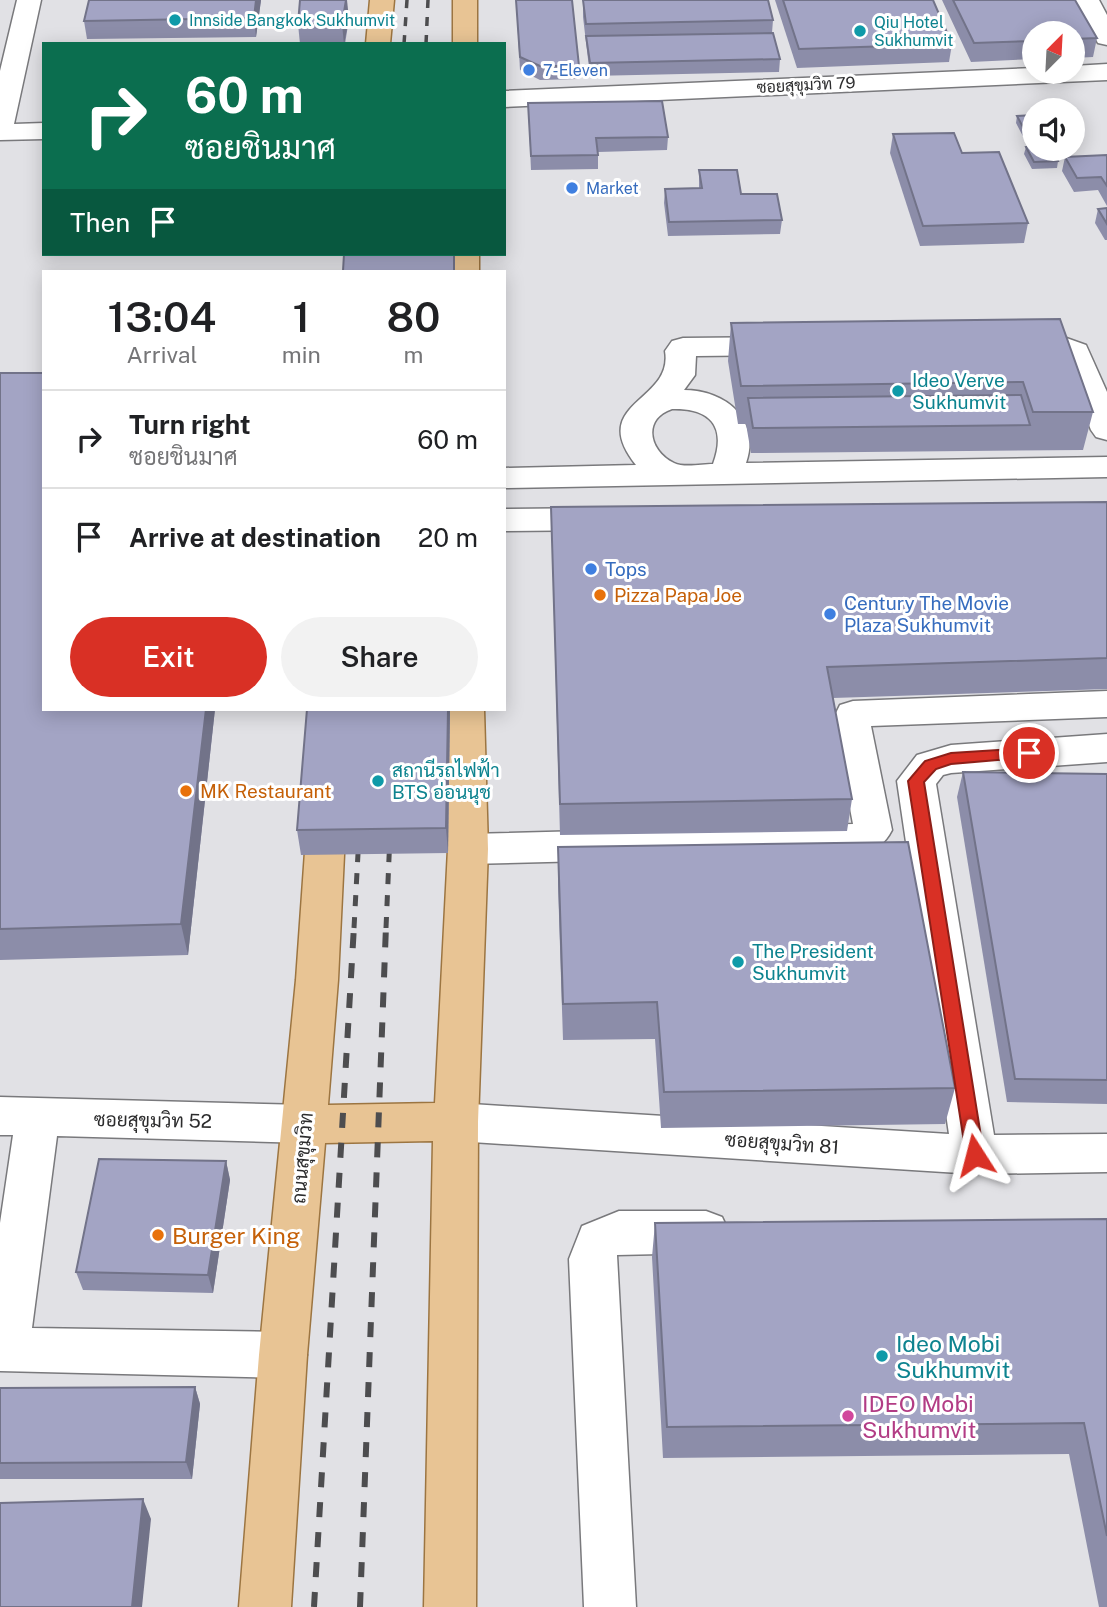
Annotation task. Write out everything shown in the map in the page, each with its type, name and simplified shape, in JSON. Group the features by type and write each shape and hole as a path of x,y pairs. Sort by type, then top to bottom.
{"main road":[{"path":"377,42 382,0"},
{"path":"465,0 465,42"},
{"name":"ถนนสุขุมวิท","path":"265,1607 283,1355 305,1124 333,711"},
{"path":"450,1607 456,1122 468,849 466,711"},
{"path":"305,1124 456,1122"}],"street":[{"path":"29,0 1,119 42,130"},
{"path":"1087,0 1107,38"},
{"name":"ซอยสุขุมวิท 79","path":"506,99 1107,72"},
{"path":"984,344 1058,344 1072,348 1077,354 1107,430"},
{"path":"668,475 643,453 636,437 637,417 680,378 680,351 683,347 807,346"},
{"path":"651,403 695,401 721,410 731,424 735,438 726,475"},
{"path":"506,478 726,475 1061,459 1107,467"},
{"path":"506,520 641,519"},
{"path":"468,849 861,839 873,830 873,822 851,719 853,714 1107,704"},
{"path":"975,1155 916,781 930,765 951,759 1107,748"},
{"path":"19,1117 5,1350 283,1355"},
{"name":"ซอยสุขุมวิท 52","path":"19,1117 305,1124"},
{"name":"ซอยสุขุมวิท 81","path":"456,1122 975,1155 1107,1153"},
{"path":"610,1607 592,1259 598,1241 619,1232 744,1231"}],"building":[{"path":"89,0 256,0 254,18 84,21"},
{"path":"300,0 346,0 342,24 298,24"},
{"path":"516,0 572,0 579,66 540,66 520,57"},
{"path":"583,0 768,0 773,20 586,24"},
{"name":"Qiu Hotel Sukhumvit","path":"783,0 933,0 952,44 799,49"},
{"path":"953,0 1075,0 1097,38 1085,38 1085,21 1022,21 1022,41 974,43"},
{"path":"773,33 780,59 590,63 586,36"},
{"path":"662,101 668,137 596,138 598,155 531,156 528,103"},
{"path":"954,133 962,153 999,152 1028,223 923,226 893,134"},
{"path":"1107,155 1107,186 1101,177 1077,178 1067,161 1085,161 1085,156"},
{"path":"699,170 737,170 741,194 777,194 782,220 669,222 665,189 702,188"},
{"path":"1107,208 1107,224 1098,209"},
{"path":"344,256 454,256 454,270 343,270"},
{"path":"1060,319 1093,412 1033,412 1023,382 741,386 731,323"},
{"path":"0,373 42,373 42,711 206,711 181,924 0,929"},
{"path":"1021,395 1030,425 753,428 748,398"},
{"name":"Century The Movie Plaza Sukhumvit","path":"1107,502 1107,658 827,667 852,799 560,804 551,507"},
{"name":"สถานีรถไฟฟ้า BTS อ่อนนุช","path":"307,711 448,711 446,828 297,830"},
{"path":"963,772 1107,774 1107,1080 1015,1079"},
{"name":"The President Sukhumvit","path":"908,842 955,1088 664,1092 657,1002 563,1004 558,847"},
{"name":"Burger King","path":"99,1159 226,1161 208,1275 76,1272"},
{"name":"Ideo Mobi Sukhumvit","path":"1107,1219 1107,1536 1084,1423 667,1427 655,1223"},
{"path":"195,1387 186,1462 0,1463 0,1388"},
{"path":"143,1499 132,1607 0,1607 0,1503"}],"railway":[{"path":"404,42 407,0"},
{"path":"426,42 428,0"},
{"path":"354,928 359,835"},
{"path":"386,928 390,835"},
{"path":"314,1607 354,926"},
{"path":"360,1607 386,926"}],"place":[{"name":"Innside Bangkok Sukhumvit","path":"175,20"},
{"name":"Qiu Hotel Sukhumvit","path":"860,31"},
{"name":"7-Eleven","path":"529,70"},
{"name":"Market","path":"572,188"},
{"name":"Ideo Verve Sukhumvit","path":"898,391"},
{"name":"Tops","path":"591,569"},
{"name":"Pizza Papa Joe","path":"600,595"},
{"name":"Century The Movie Plaza Sukhumvit","path":"830,614"},
{"name":"สถานีรถไฟฟ้า BTS อ่อนนุช","path":"378,781"},
{"name":"MK Restaurant","path":"186,791"},
{"name":"The President Sukhumvit","path":"738,962"},
{"name":"Burger King","path":"158,1235"},
{"name":"Ideo Mobi Sukhumvit","path":"882,1356"},
{"name":"IDEO Mobi Sukhumvit","path":"848,1416"}],"route":[{"path":"975,1155 916,781 930,765 951,759 1029,753"}]}
